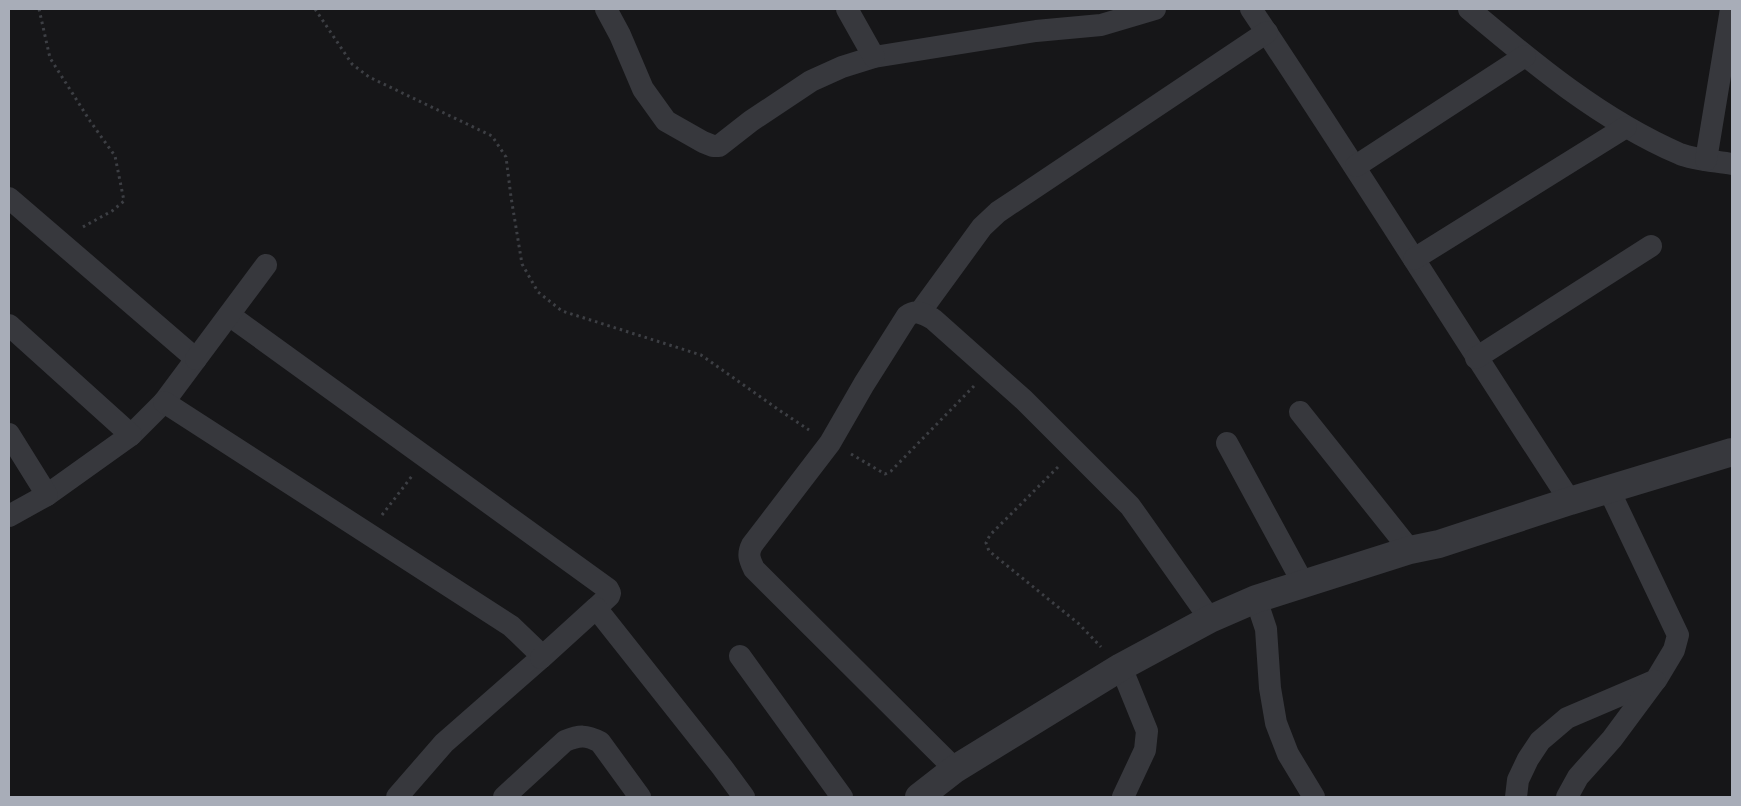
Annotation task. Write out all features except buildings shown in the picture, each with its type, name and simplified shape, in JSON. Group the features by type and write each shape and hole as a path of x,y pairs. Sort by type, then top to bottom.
{"street":[{"path":"606,9 643,89 666,121 713,146 719,146 751,121 810,81 842,67 874,58 1036,31 1101,26 1155,9"},
{"path":"847,9 874,58"},
{"path":"1251,9 1356,166 1476,358 1570,501"},
{"path":"1468,9 1525,56 1626,126 1681,154 1732,164"},
{"path":"1706,160 1731,9"},
{"path":"920,312 982,227 998,212 1267,32"},
{"path":"1356,166 1525,56"},
{"path":"1414,260 1626,126"},
{"path":"9,198 196,359"},
{"path":"1476,358 1651,246"},
{"path":"9,516 48,495 131,435 164,402 266,265"},
{"path":"955,769 754,569 748,558 748,552 752,545 830,443 864,384 907,316 912,313 920,312 933,319 1024,400 1130,506 1210,619"},
{"path":"229,315 610,592 609,596 596,608 444,743 397,797"},
{"path":"9,325 131,435"},
{"path":"164,402 511,626 536,650 541,658"},
{"path":"1300,412 1410,550"},
{"path":"9,434 48,495"},
{"path":"1227,443 1303,584"},
{"path":"919,797 955,769 1122,667 1210,619 1256,600 1303,584 1410,550 1439,544 1570,501 1732,452"},
{"path":"1567,797 1578,777 1612,740 1656,680 1674,650 1678,635 1609,490"},
{"path":"1256,600 1266,629 1270,688 1276,723 1288,754 1314,797"},
{"path":"596,608 744,797"},
{"path":"740,656 842,797"},
{"path":"1122,667 1146,731 1145,750 1122,797"},
{"path":"1516,797 1518,780 1528,759 1540,741 1567,718 1656,680"},
{"path":"504,797 565,741 577,736 590,737 600,742 640,797"}],"path":[{"path":"39,9 50,58 115,156 124,202 112,211 59,241"},
{"path":"315,9 352,64 369,77 492,136 506,157 522,264 538,292 562,311 701,355 830,443 885,474 891,471 990,370"},
{"path":"1075,451 990,535 986,543 989,551 1079,624 1122,667"},
{"path":"368,533 426,458"}]}
